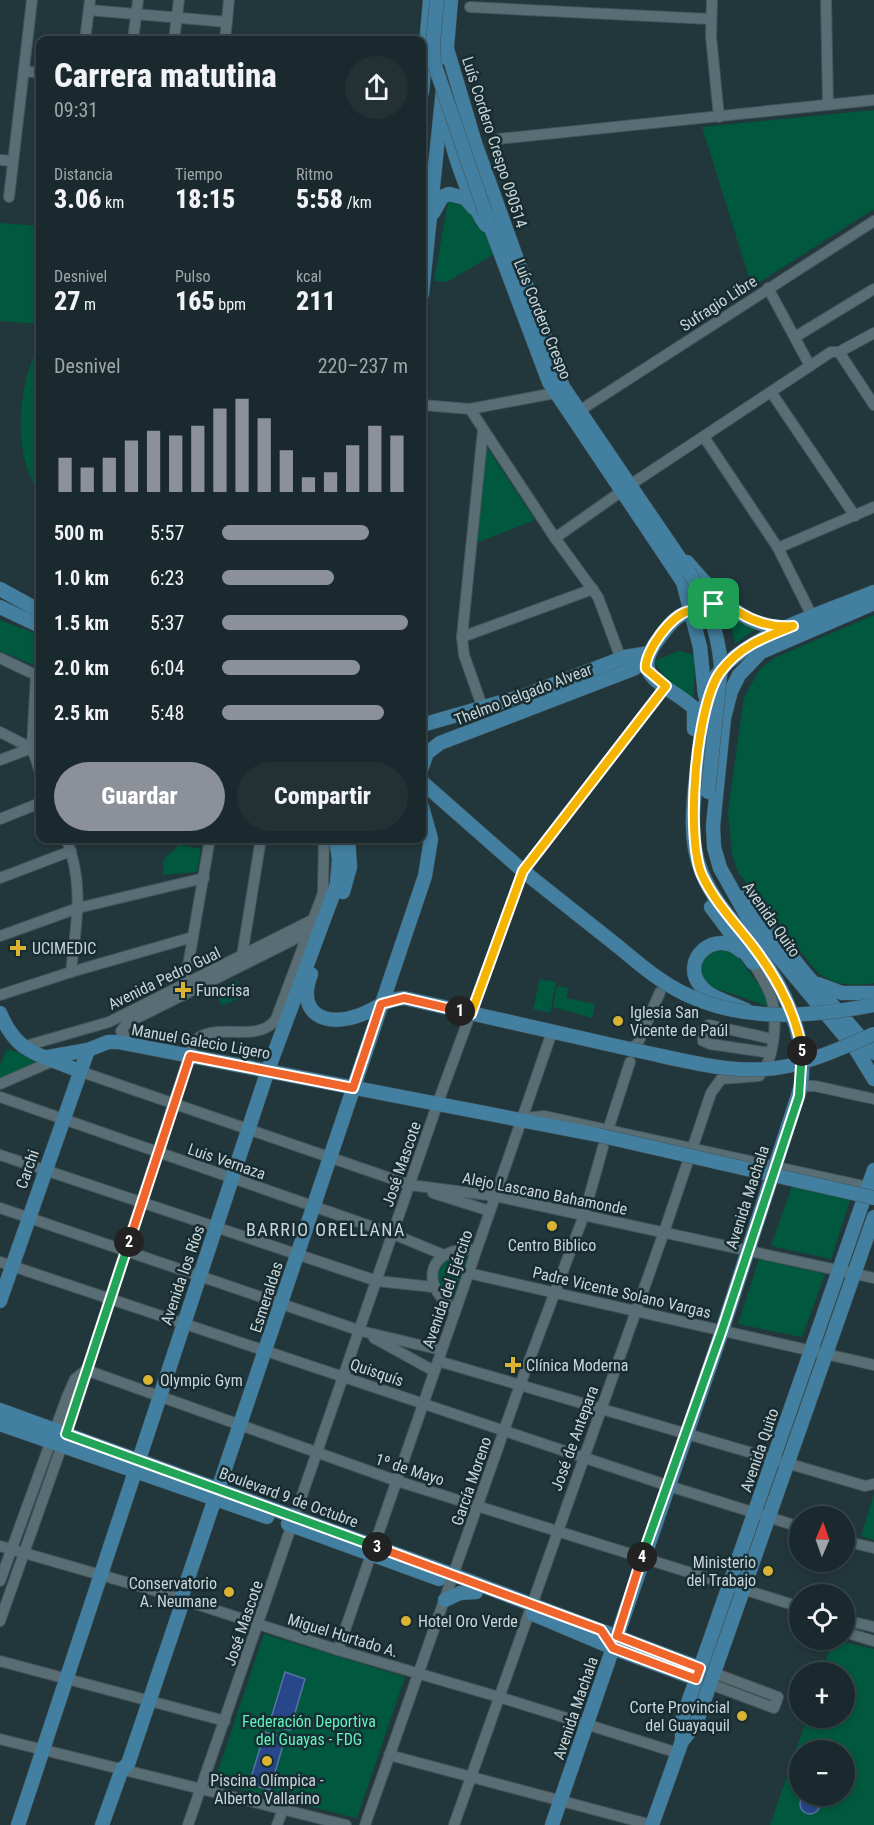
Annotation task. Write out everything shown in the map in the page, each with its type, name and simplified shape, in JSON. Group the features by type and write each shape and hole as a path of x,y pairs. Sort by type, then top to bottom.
{"main road":[{"path":"426,46 430,0"},
{"name":"Luís Cordero Crespo","path":"437,0 433,42 434,63 481,212 493,234 555,393 626,488 681,578 691,610 705,680 702,727"},
{"path":"426,257 451,0"},
{"name":"Luís Cordero Crespo 090514","path":"447,49 470,128 563,387 626,488 661,531"},
{"path":"470,128 463,120 457,118 450,123 449,130 481,212"},
{"path":"430,220 440,199 449,194 465,198 481,212"},
{"path":"661,531 689,572 708,606 720,649 720,675 706,835 709,859 722,889 752,925"},
{"path":"661,531 714,593 730,608 748,618 776,627 793,626"},
{"path":"0,589 36,610"},
{"name":"Avenida Machala","path":"552,1825 642,1557 687,1435 801,1086 803,1059 799,1036 790,1009 762,959 712,894 697,858 693,825 702,727 711,686 726,664 757,640 874,592"},
{"path":"714,593 711,612 704,614 691,610 674,620 647,657 647,671 695,711 684,820 689,862 706,900 753,963"},
{"path":"0,596 36,610"},
{"path":"748,664 771,646 874,603"},
{"path":"0,607 36,624"},
{"path":"0,615 36,625"},
{"name":"Thelmo Delgado Alvear","path":"426,723 526,695 621,659 647,657"},
{"name":"Thelmo Delgado Alvear","path":"426,756 440,743 633,669 647,657"},
{"name":"Avenida Quito","path":"748,664 731,691 724,718 713,826 714,847 720,868 752,925 857,1052 874,1079"},
{"name":"Avenida Quito","path":"748,664 738,686 733,709 722,797 721,844 729,873 741,892 803,971 874,1053"},
{"path":"426,787 523,871 659,979 684,993 718,1006 759,1016 799,1016 874,1005"},
{"name":"Esmeraldas","path":"102,1825 122,1770 128,1764 146,1700 180,1610 181,1599 216,1494 425,876 431,849 430,831 426,819"},
{"path":"334,1019 311,1011 306,989 345,887 350,859 348,843"},
{"path":"423,843 425,876"},
{"path":"299,981 338,877 337,844"},
{"path":"315,916 332,898"},
{"path":"759,1016 700,987 696,975 696,961 709,945 720,942 734,945 776,985"},
{"path":"303,946 297,998 304,1012 315,1019 360,1015 381,1004 404,998 552,1032 632,1054 712,1066 760,1069 812,1059 874,1034"},
{"path":"803,971 820,986 834,992 851,995 874,993"},
{"name":"Avenida los Ríos","path":"12,1825 99,1583 99,1574 299,981"},
{"path":"0,1013 9,1033 22,1047 79,1071"},
{"path":"857,1032 874,1045"},
{"name":"Manuel Galecio Ligero","path":"52,1059 88,1050 108,1042 130,1044 437,1105 522,1119 871,1192"},
{"name":"Carchi","path":"0,1301 6,1264 28,1217 88,1050"},
{"name":"Avenida Quito","path":"680,1747 682,1720 729,1585 749,1512 772,1460 838,1270 871,1192 874,1170"},
{"name":"Avenida Quito","path":"652,1825 680,1747 696,1724 874,1216"},
{"name":"Boulevard 9 de Octubre","path":"0,1410 59,1438"},
{"name":"Boulevard 9 de Octubre","path":"0,1424 59,1438 136,1465 453,1579 698,1674"},
{"name":"Boulevard 9 de Octubre","path":"453,1579 476,1592 601,1630 615,1642"},
{"path":"446,1600 460,1593 476,1592"},
{"name":"Avenida los Ríos","path":"18,1825 40,1750"}],"street":[{"path":"9,197 32,0"},
{"path":"133,36 138,0"},
{"path":"175,36 178,0"},
{"path":"225,36 229,0"},
{"path":"712,0 710,19 719,117"},
{"path":"826,0 828,105"},
{"path":"85,36 89,5 136,15 227,22"},
{"path":"470,7 710,19"},
{"path":"24,70 36,72"},
{"path":"498,139 874,100"},
{"path":"0,160 13,161"},
{"name":"Sufragio Libre","path":"579,411 874,221"},
{"path":"768,288 810,366"},
{"path":"795,337 874,289"},
{"path":"555,538 831,352 839,352 874,333"},
{"path":"839,352 874,405"},
{"path":"771,392 855,516"},
{"path":"426,405 470,409 555,393"},
{"path":"470,409 555,538 593,589 621,659"},
{"path":"482,706 464,655 462,638 483,430"},
{"path":"704,436 778,548 813,618"},
{"path":"778,548 874,507"},
{"path":"462,638 593,589"},
{"path":"0,658 36,675"},
{"name":"José Mascote","path":"188,1825 345,1377 437,1105 523,871 666,686"},
{"path":"0,732 36,750"},
{"path":"0,760 36,750"},
{"path":"0,819 36,805"},
{"path":"68,843 78,879 78,908 70,972"},
{"path":"183,990 209,843"},
{"path":"242,956 260,843"},
{"path":"0,1581 86,1370 160,1154 194,1044 201,1036 262,1030 273,1024 315,916 324,886 324,843"},
{"path":"0,878 71,851"},
{"path":"0,936 78,908 204,878"},
{"name":"Avenida Pedro Gual","path":"130,1044 122,1034 123,1026 315,916"},
{"name":"Avenida Pedro Gual","path":"22,1047 97,1027 309,932"},
{"path":"0,995 70,972 193,937"},
{"path":"753,963 772,998 772,1039 771,1053 703,1041 704,1028 709,1025 772,1039"},
{"name":"García Moreno","path":"365,1825 520,1385 584,1215 603,1137 632,1054 660,992"},
{"name":"Avenida del Ejército","path":"338,1650 552,1032"},
{"path":"751,1050 753,1035"},
{"name":"José de Antepara","path":"454,1825 715,1084 729,1077 759,1076 771,1053"},
{"path":"0,1084 52,1059"},
{"name":"Alejo Lascano Bahamonde","path":"79,1071 410,1185 495,1196 874,1278"},
{"path":"801,1086 815,1086 874,1099"},
{"name":"Luis Vernaza","path":"0,1097 393,1234 444,1255"},
{"name":"Manuel Galecio Ligero","path":"603,1137 692,1149 871,1192"},
{"path":"0,1155 377,1281 433,1287"},
{"path":"410,1185 490,1211"},
{"path":"0,1208 361,1330 438,1361 772,1460 866,1486 874,1484"},
{"path":"455,1310 438,1297 433,1287 434,1269 444,1255 454,1251 476,1250"},
{"name":"Quisquís","path":"6,1264 584,1458 789,1524"},
{"name":"Padre Vicente Solano Vargas","path":"468,1273 874,1365"},
{"path":"361,1330 438,1361"},
{"name":"1º de Mayo","path":"86,1370 397,1481 556,1533 642,1557 789,1604"},
{"path":"0,1621 25,1552 59,1438"},
{"path":"855,1544 874,1548"},
{"name":"Miguel Hurtado A.","path":"0,1546 181,1599 338,1650 498,1696 586,1725 680,1747"},
{"path":"855,1623 874,1627"},
{"path":"855,1635 874,1641"},
{"path":"0,1661 225,1721"},
{"path":"712,1678 778,1697 774,1708 712,1678"},
{"path":"0,1739 346,1825"},
{"path":"389,1755 652,1825"},
{"path":"277,1825 283,1809"}],"green space":[{"path":"874,110 874,209 752,287 702,127"},
{"path":"449,196 475,213 496,253 447,282 434,281"},
{"path":"0,223 36,226 36,324 0,321"},
{"path":"36,350 36,487 25,459 21,439 23,398"},
{"path":"486,446 535,520 476,543"},
{"path":"874,615 874,983 851,985 830,980 817,972 738,872 732,854 728,812 744,697 760,669 776,657"},
{"path":"729,616 756,629 735,644"},
{"path":"0,620 36,634 36,666 0,651"},
{"path":"679,651 696,655 693,701 663,675 654,661"},
{"path":"179,845 201,849 197,872 163,875 164,859"},
{"path":"714,946 735,952 767,997 768,1006 703,984 699,978 703,952"},
{"path":"540,979 556,982 550,1013 533,1009"},
{"path":"236,981 244,996 222,1006 215,991"},
{"path":"557,986 568,988 566,998 595,1004 592,1018 553,1007"},
{"path":"7,1049 47,1061 0,1078 0,1065"},
{"path":"793,1183 851,1197 831,1259 771,1246"},
{"path":"456,1254 473,1254 454,1302 442,1295 437,1274 446,1260"},
{"path":"759,1259 825,1274 802,1337 738,1324"},
{"path":"874,1494 874,1540 861,1536"},
{"name":"Federación Deportiva del Guayas - FDG","path":"264,1634 405,1677 357,1818 214,1783"},
{"path":"855,1645 874,1649 874,1825 770,1825 789,1770 789,1806 855,1806 855,1740 799,1740 804,1728 855,1728 855,1662 825,1662 830,1650 855,1650"}],"water":[{"path":"285,1672 305,1679 290,1730 269,1725"},
{"name":"Piscina Olímpica - Alberto Vallarino","path":"265,1732 285,1738 270,1790 249,1784"},
{"path":"800,1806 820,1806 814,1814 806,1814"}],"place":[{"name":"UCIMEDIC","path":"18,948"},
{"name":"Funcrisa","path":"183,990"},
{"name":"Iglesia San Vicente de Paúl","path":"618,1021"},
{"name":"Centro Biblico","path":"552,1226"},
{"name":"Clínica Moderna","path":"513,1365"},
{"name":"Olympic Gym","path":"148,1380"},
{"name":"Ministerio del Trabajo","path":"768,1571"},
{"name":"Conservatorio A. Neumane","path":"229,1592"},
{"name":"Hotel Oro Verde","path":"406,1621"},
{"name":"Corte Provincial del Guayaquil","path":"742,1716"},
{"name":"Piscina Olímpica - Alberto Vallarino","path":"267,1761"}],"district":[{"name":"BARRIO ORELLANA","path":"326,1230"}],"route":[{"path":"714,593 730,608 748,618 776,627 793,626 757,640 739,651 713,681 702,727 694,798 693,838 701,872 712,894 762,959 790,1009 799,1036 803,1059 799,1096 617,1636 700,1668 696,1679 613,1648 601,1630 66,1434 160,1154 190,1056 353,1088 381,1004 388,1000 404,998 471,1014 523,871 666,686 646,669 645,662 648,652 676,618 691,610 704,614 709,613 714,609 714,604 714,593"}]}
